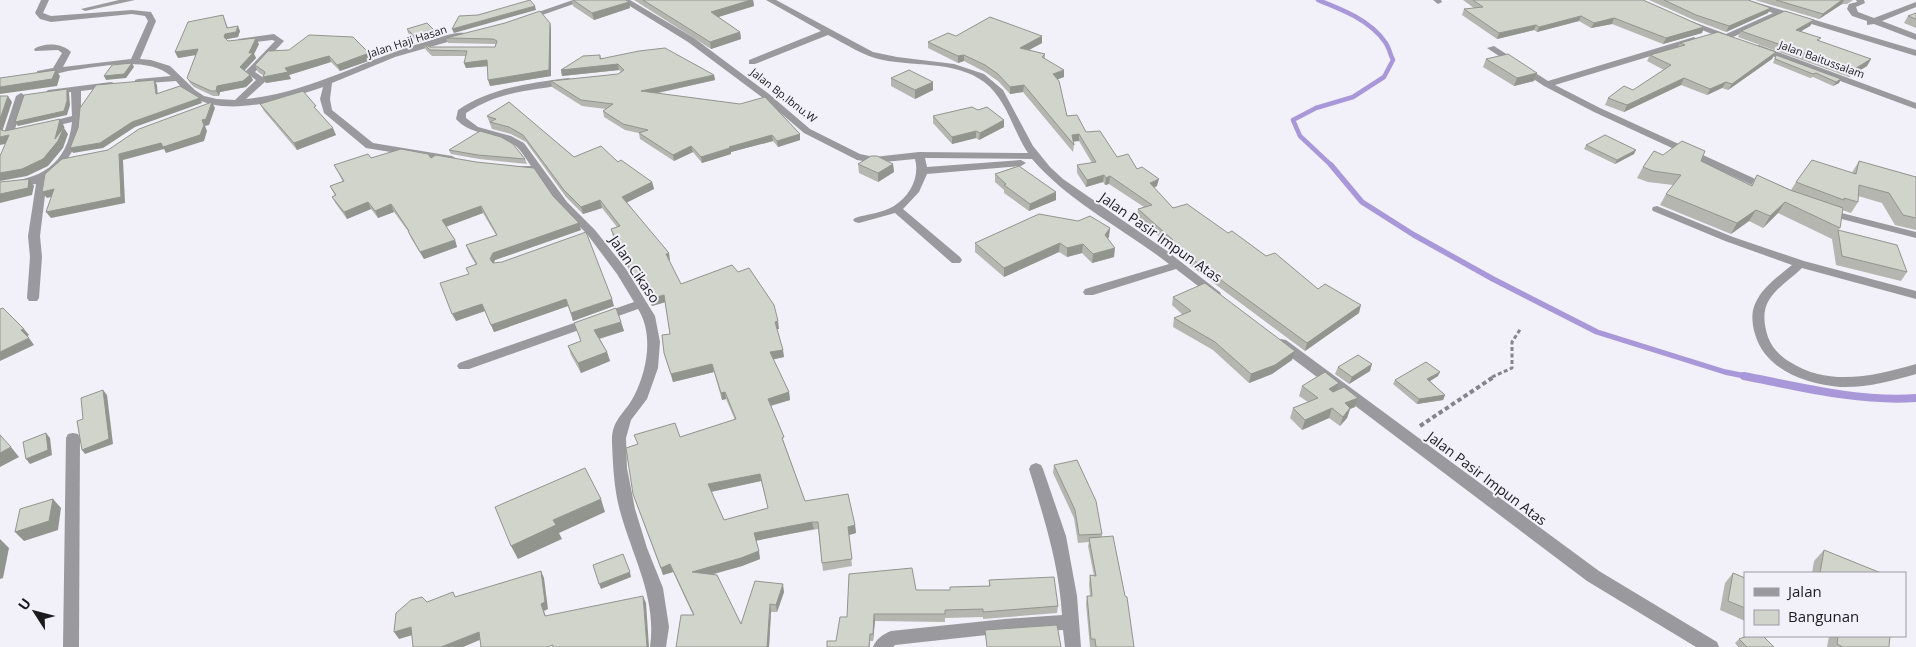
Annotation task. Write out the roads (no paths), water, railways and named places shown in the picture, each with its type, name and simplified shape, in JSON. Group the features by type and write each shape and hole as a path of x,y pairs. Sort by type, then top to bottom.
{"street":[{"path":"45,0 39,12 43,17 51,19 132,12 148,14 152,21 134,62"},
{"path":"43,17 131,0"},
{"path":"520,20 581,0"},
{"name":"Jalan Bp.Ibnu.W","path":"624,0 692,40 766,96 807,130 826,142 865,160 919,155 1037,159"},
{"name":"Jalan Pasir Impun Atas","path":"770,0 870,54 885,59 954,66 981,76 999,89 1037,159 1057,179 1090,204 1145,240 1222,298"},
{"path":"1739,0 1916,53"},
{"path":"1860,0 1861,3 1852,6 1852,12 1872,22 1916,37"},
{"path":"1851,34 1872,22 1916,4"},
{"path":"1726,37 1780,12"},
{"name":"Jalan Baitussalam","path":"1682,20 1916,106"},
{"name":"Jalan Haji Hasan","path":"217,102 275,99 328,82 417,47 473,32"},
{"path":"752,62 827,32"},
{"path":"1547,84 1716,33"},
{"path":"232,42 274,37 280,41 250,72 262,80 238,102"},
{"path":"38,49 60,47 67,52 56,71"},
{"path":"417,47 446,48"},
{"path":"1491,48 1547,84 1597,110 1780,194"},
{"path":"32,74 134,62 157,64 167,68 190,91 198,96 217,102"},
{"path":"7,98 76,88 178,78"},
{"name":"Jalan Cikaso","path":"580,79 527,85 483,99 461,112 461,119 475,129 507,138 520,146 587,234 622,272 649,316 654,342 651,368 640,399 624,419 619,438 620,468 629,517 655,588 661,626 658,647"},
{"path":"328,82 325,99 327,111 370,146 469,162"},
{"path":"0,185 42,178 68,159 77,118 76,88"},
{"path":"5,135 30,95"},
{"path":"199,109 217,102"},
{"path":"5,135 77,118"},
{"path":"859,220 897,210 920,184 922,164 919,155"},
{"path":"922,171 1037,159"},
{"path":"507,167 540,170"},
{"path":"33,298 36,256 34,236 42,178"},
{"path":"1813,207 1854,220 1916,235"},
{"path":"1657,209 1730,239 1800,264 1916,295"},
{"path":"897,210 956,260"},
{"path":"1800,264 1762,300 1757,318 1762,342 1775,358 1798,372 1842,382 1876,379 1916,369"},
{"path":"1089,292 1178,266"},
{"path":"464,366 642,303"},
{"name":"Jalan Pasir Impun Atas","path":"1267,332 1593,576 1711,647"},
{"path":"71,647 73,438"},
{"path":"1036,469 1058,536 1069,596 1073,647"},
{"path":"881,647 891,638 1005,626 1071,622"}],"waterway":[{"path":"1318,0 1354,16 1371,27 1386,44 1393,60 1384,77 1353,97 1316,108 1293,120 1300,136 1331,165"},
{"path":"1331,165 1362,202 1414,235 1493,279 1597,332 1725,372 1750,377"},
{"path":"1744,376 1851,396 1895,399 1916,398"}]}
